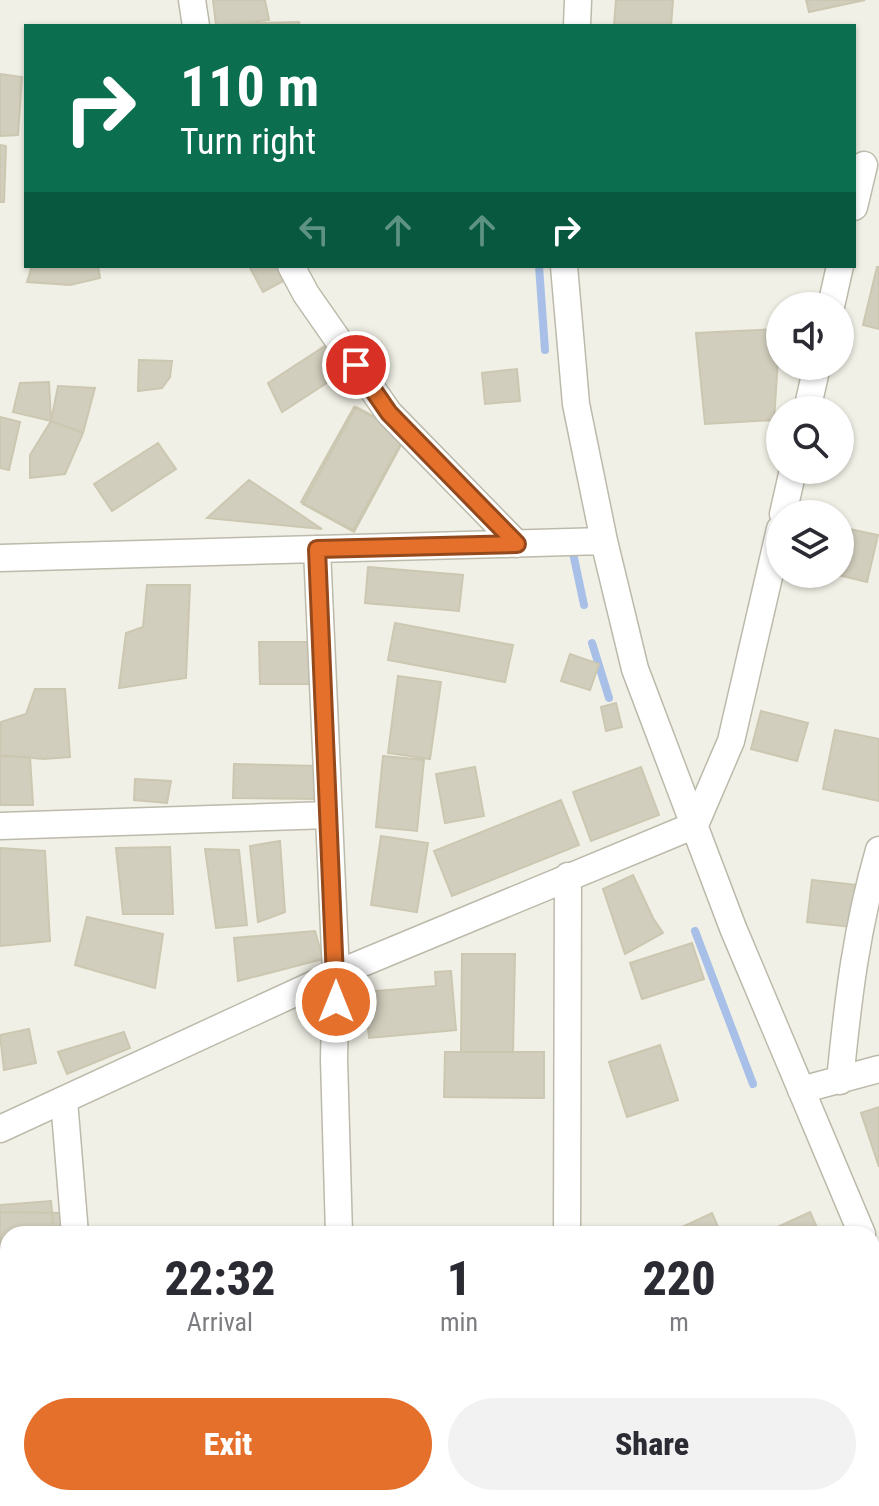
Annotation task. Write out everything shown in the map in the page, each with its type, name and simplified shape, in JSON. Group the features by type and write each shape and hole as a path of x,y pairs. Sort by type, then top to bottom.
{"street":[{"path":"192,0 196,24"},
{"path":"577,24 578,0"},
{"path":"856,200 866,165"},
{"path":"292,268 306,294 389,413 517,544"},
{"path":"564,268 576,404 604,541 635,669 733,928 859,1226"},
{"path":"834,292 840,268"},
{"path":"0,558 604,541"},
{"path":"317,549 336,974 334,1059 339,1226"},
{"path":"0,1129 336,974 695,825 731,741 766,588"},
{"path":"0,826 329,815"},
{"path":"840,1081 849,985 862,910 879,850"},
{"path":"567,1226 568,876"},
{"path":"801,1090 879,1069"},
{"path":"64,1100 74,1226"}],"building":[{"path":"213,0 265,0 269,20 216,24"},
{"path":"616,0 673,0 671,24 614,24"},
{"path":"806,0 865,0 809,12"},
{"path":"299,22 300,24 233,24"},
{"path":"0,74 22,77 18,135 0,136"},
{"path":"0,145 6,146 4,202 0,202"},
{"path":"879,267 879,329 863,325"},
{"path":"31,268 98,268 100,278 70,285 27,282"},
{"path":"250,268 281,268 287,279 263,292"},
{"path":"766,330 766,380 777,380 776,396 766,396 766,420 705,424 696,333"},
{"path":"328,344 353,366 282,412 268,383"},
{"path":"139,360 172,361 170,377 162,388 138,391"},
{"path":"517,369 520,401 485,404 482,373"},
{"path":"49,382 51,421 13,412 20,383"},
{"path":"58,386 95,388 83,433 51,421"},
{"path":"354,407 406,434 353,530 301,502"},
{"path":"356,407 407,434 354,532 303,504"},
{"path":"0,417 20,422 9,470 0,468"},
{"path":"51,421 83,433 65,474 30,478 30,455"},
{"path":"158,443 176,469 112,511 94,484"},
{"path":"249,480 322,529 207,518"},
{"path":"854,530 878,535 867,582 854,579"},
{"path":"368,567 463,575 459,611 365,603"},
{"path":"147,585 190,585 186,678 119,688 126,633 143,627"},
{"path":"395,623 513,645 505,682 388,660"},
{"path":"259,642 315,642 317,684 260,684"},
{"path":"570,654 599,664 590,690 561,681"},
{"path":"398,676 441,682 430,759 388,753"},
{"path":"35,689 65,689 70,757 43,759 0,755 1,722 26,714"},
{"path":"616,703 622,727 606,731 601,707"},
{"path":"761,711 808,723 797,761 751,749"},
{"path":"835,730 879,739 879,801 823,789"},
{"path":"0,756 30,757 33,805 0,805"},
{"path":"383,756 424,760 417,831 376,827"},
{"path":"234,764 318,766 317,799 233,798"},
{"path":"475,767 484,816 445,823 436,774"},
{"path":"641,767 659,815 591,841 573,792"},
{"path":"135,779 171,781 167,803 134,800"},
{"path":"561,800 579,845 452,896 434,851"},
{"path":"381,836 428,843 417,912 371,905"},
{"path":"280,841 285,912 258,922 250,846"},
{"path":"170,847 173,914 123,914 116,848"},
{"path":"0,848 45,851 50,941 0,946"},
{"path":"205,849 239,850 247,925 216,928"},
{"path":"633,875 663,933 625,954 603,889"},
{"path":"812,880 856,885 851,927 807,922"},
{"path":"87,917 163,934 155,988 75,965"},
{"path":"315,931 323,959 238,981 234,938"},
{"path":"692,943 704,979 642,999 630,963"},
{"path":"462,954 515,954 513,1052 461,1052"},
{"path":"451,971 456,1030 369,1038 365,992 436,986 435,972"},
{"path":"29,1029 36,1063 4,1070 0,1035"},
{"path":"124,1032 130,1048 67,1074 58,1052"},
{"path":"660,1045 678,1100 627,1117 609,1062"},
{"path":"445,1052 544,1052 544,1098 444,1097"},
{"path":"879,1107 879,1167 861,1113"},
{"path":"51,1201 53,1226 0,1226 0,1205"},
{"path":"0,1212 62,1213 62,1226 0,1226"},
{"path":"810,1212 816,1226 779,1226"},
{"path":"712,1213 718,1226 684,1226"}],"waterway":[{"path":"539,268 545,350"},
{"path":"573,553 584,605"},
{"path":"592,643 609,698"},
{"path":"695,931 753,1084"}],"route":[{"path":"336,1002 317,549 517,544 389,413 356,365"}]}
